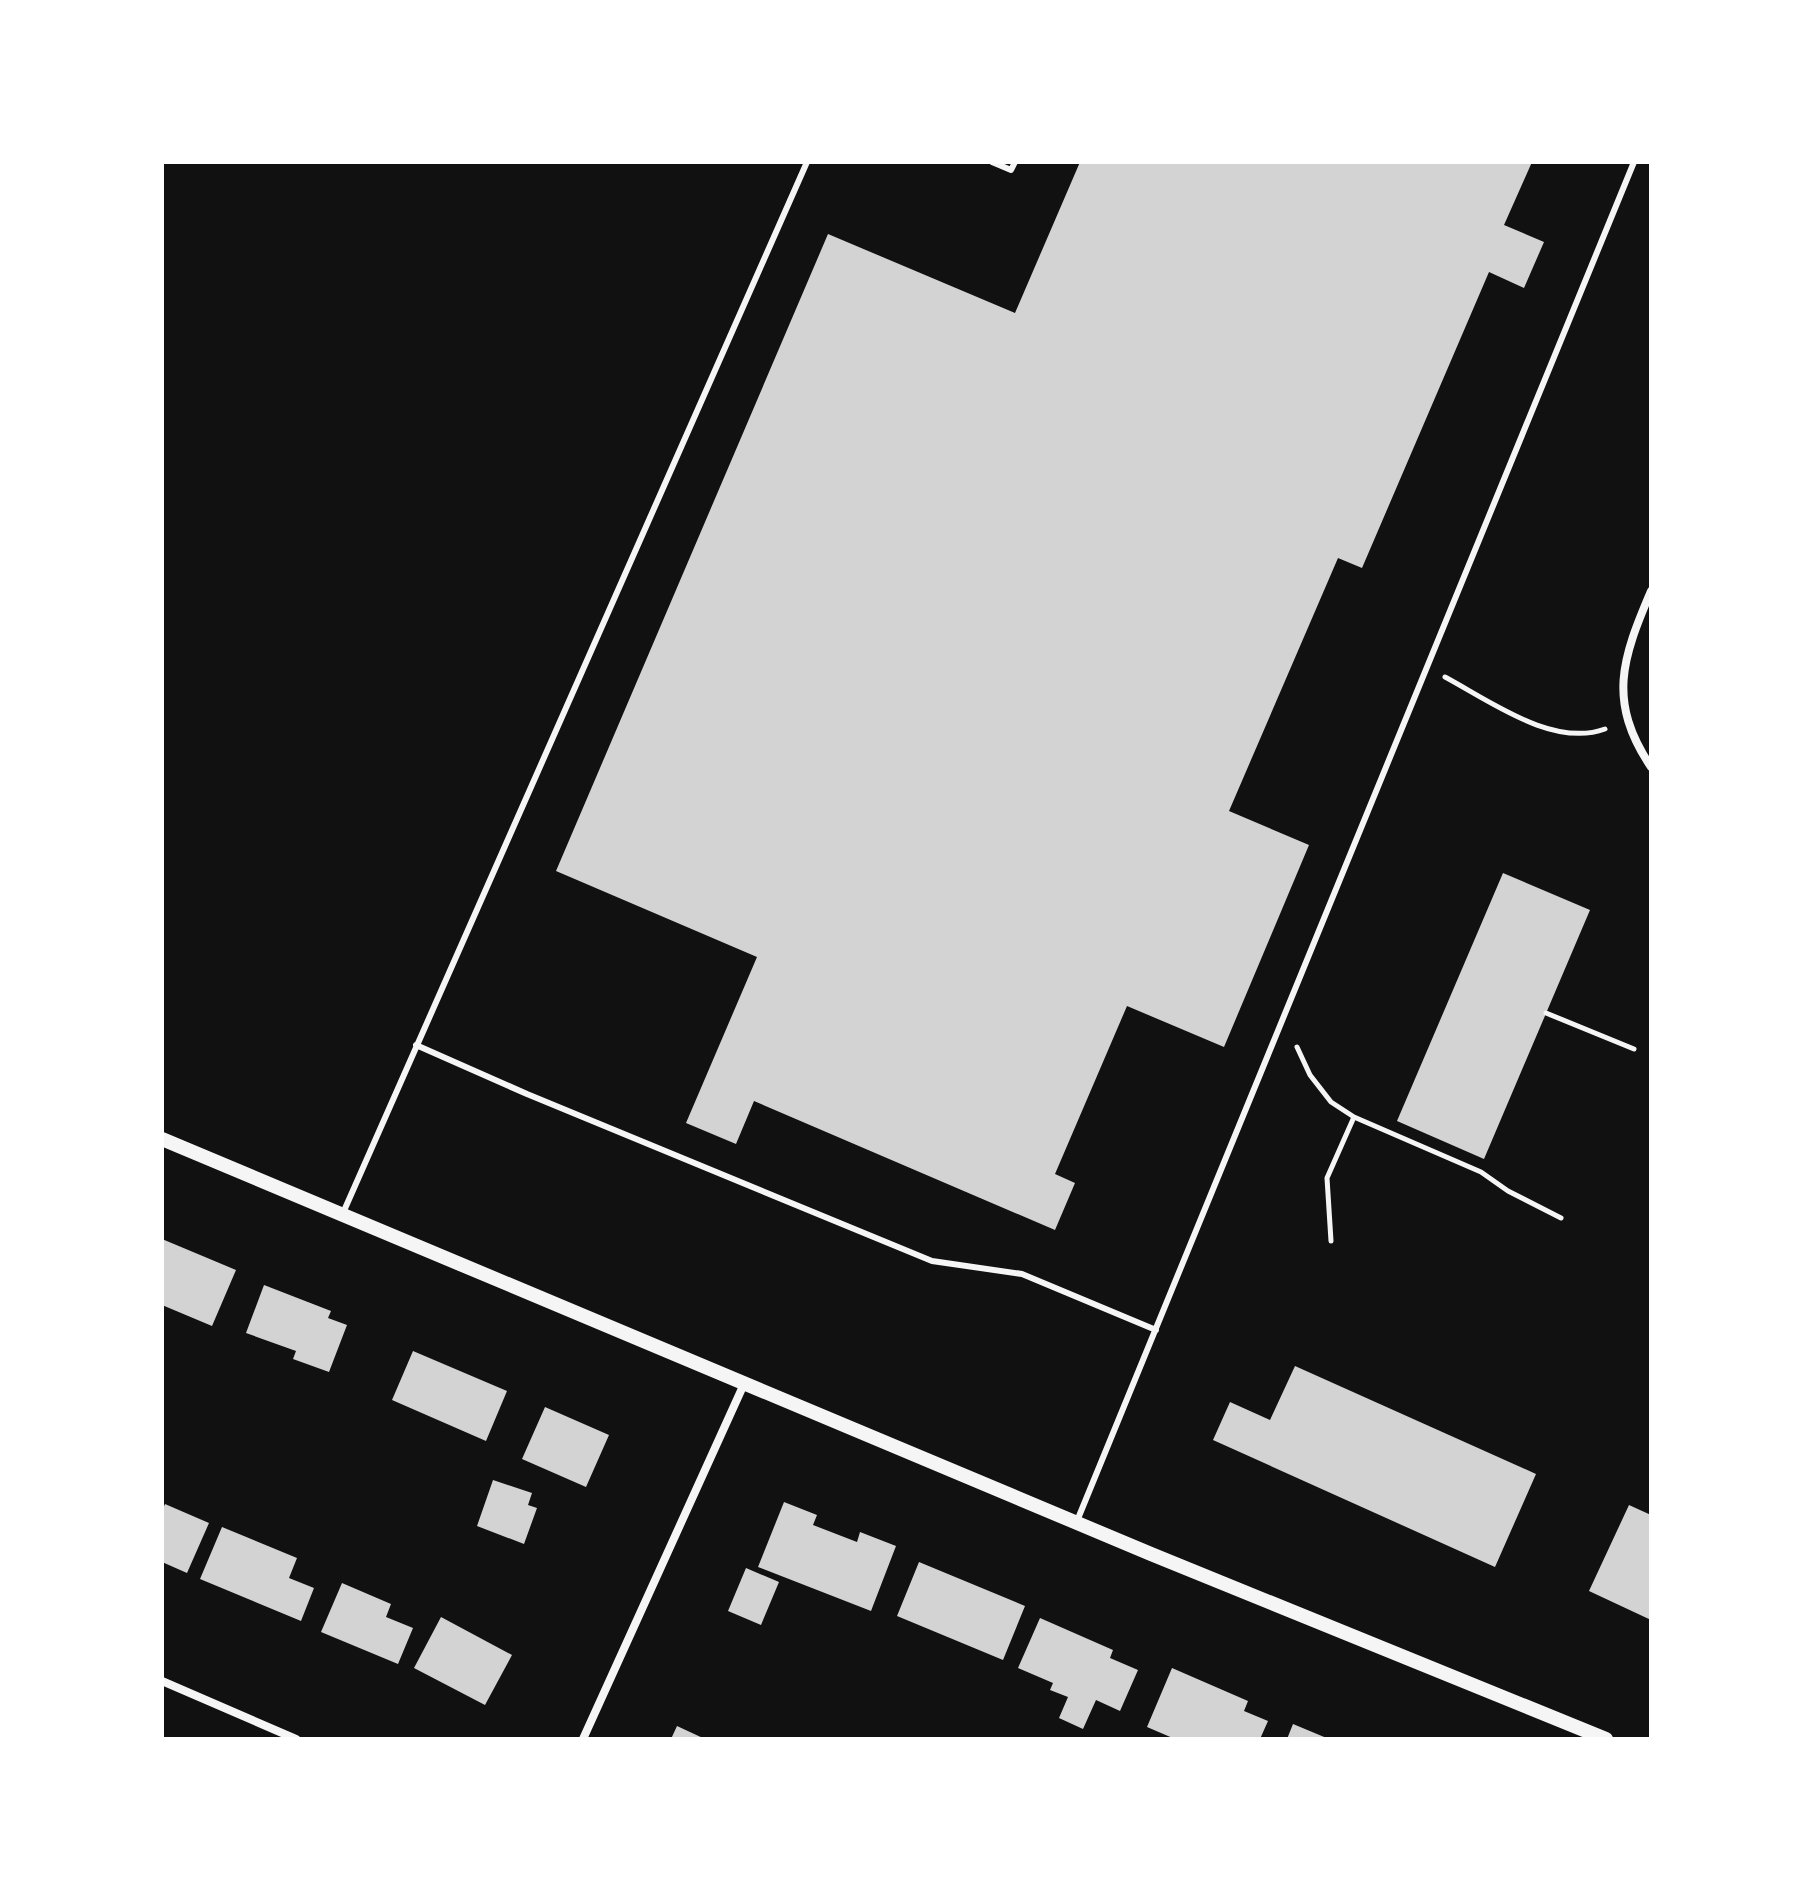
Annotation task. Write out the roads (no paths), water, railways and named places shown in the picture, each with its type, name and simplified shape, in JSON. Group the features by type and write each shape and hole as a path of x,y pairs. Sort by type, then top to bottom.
{"street":[{"path":"1651,591 1630,639 1624,667 1623,696 1637,745 1651,767"},
{"path":"162,1139 744,1384 1606,1739"},
{"path":"583,1739 744,1384"},
{"path":"162,1681 296,1739"}],"lane":[{"path":"342,1216 807,162"},
{"path":"992,162 1011,170 1015,162"},
{"path":"1077,1521 1634,162"},
{"path":"416,1045 932,1261 1022,1274 1156,1330"}]}
